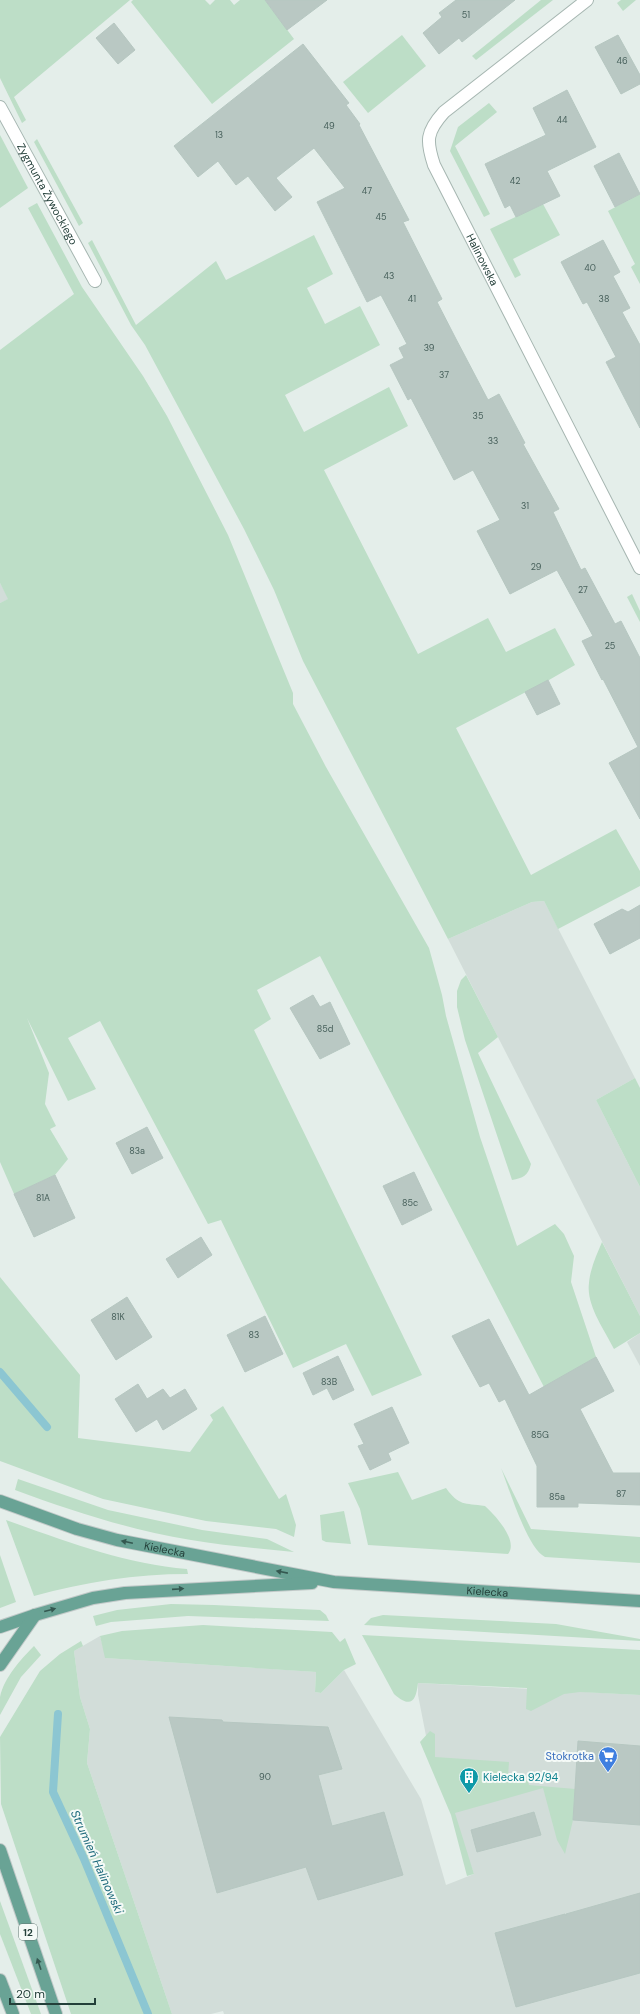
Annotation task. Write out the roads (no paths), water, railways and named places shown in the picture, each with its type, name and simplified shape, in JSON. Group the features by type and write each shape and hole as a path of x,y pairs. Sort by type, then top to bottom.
{"main road":[{"name":"Kielecka","path":"0,1501 78,1529 117,1540 334,1582"},
{"name":"Kielecka","path":"0,1627 93,1598 125,1593 334,1582 640,1601"},
{"path":"0,1664 35,1615"},
{"name":"12","path":"0,1850 56,2014"},
{"path":"0,1980 13,2014"}],"street":[{"name":"Halinowska","path":"587,0 444,112 434,124 428,136 429,150 434,165 640,568"},
{"name":"Zygmunta Żywockiego","path":"0,107 95,281"}],"waterway":[{"name":"Strumień Halinowski","path":"0,1372 47,1427"},
{"name":"Strumień Halinowski","path":"58,1714 53,1792 84,1859 148,2014"}],"place":[{"name":"Stokrotka","path":"608,1773"},
{"name":"Kielecka 92/94","path":"469,1794"}]}
